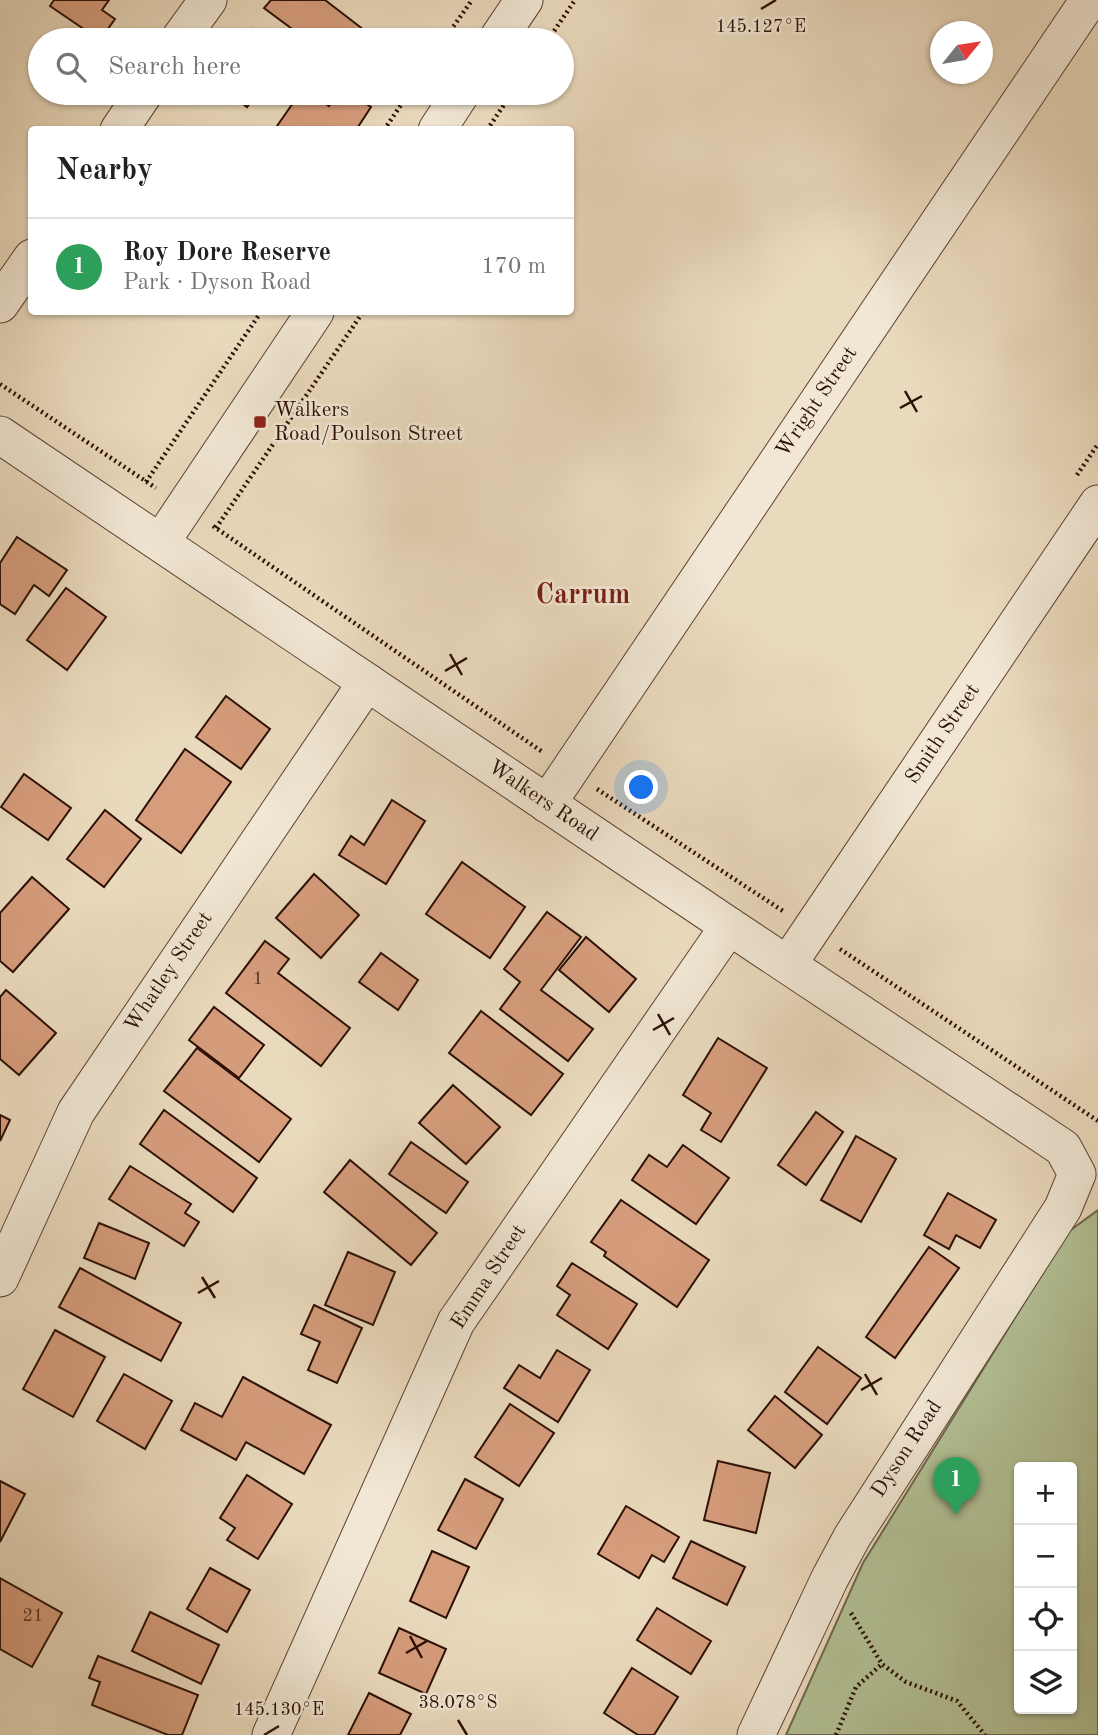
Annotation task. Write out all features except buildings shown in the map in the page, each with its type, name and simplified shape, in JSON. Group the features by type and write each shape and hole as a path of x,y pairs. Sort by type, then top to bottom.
{"street":[{"path":"188,28 208,0"},
{"path":"504,28 523,0"},
{"name":"Wright Street","path":"547,804 1089,0"},
{"path":"122,126 136,105"},
{"path":"440,126 453,105"},
{"path":"0,304 28,264"},
{"path":"161,542 313,315"},
{"name":"Walkers Road","path":"0,435 1063,1148 1077,1174"},
{"name":"Smith Street","path":"788,964 1098,505"},
{"name":"Whatley Street","path":"0,1278 76,1112 366,682"},
{"name":"Emma Street","path":"271,1735 456,1322 729,926"},
{"name":"Dyson Road","path":"756,1735 830,1578 880,1492 1063,1208 1077,1174"}],"path":[{"path":"452,28 471,0"},
{"path":"556,28 575,0"},
{"path":"387,126 401,105"},
{"path":"490,126 504,105"},
{"path":"146,482 259,315"},
{"path":"216,528 361,315"},
{"path":"830,1578 882,1664 906,1682 957,1701 985,1735"},
{"path":"836,1735 856,1687 882,1664"},
{"path":"973,1735 977,1725"}],"green space":[{"path":"1098,1210 1098,1735 786,1735 863,1563 1068,1232"}],"place":[{"name":"Walkers Road/Poulson Street","path":"260,422"},
{"name":"Roy Dore Reserve","path":"956,1515"}],"district":[{"name":"Carrum","path":"583,596"}]}
